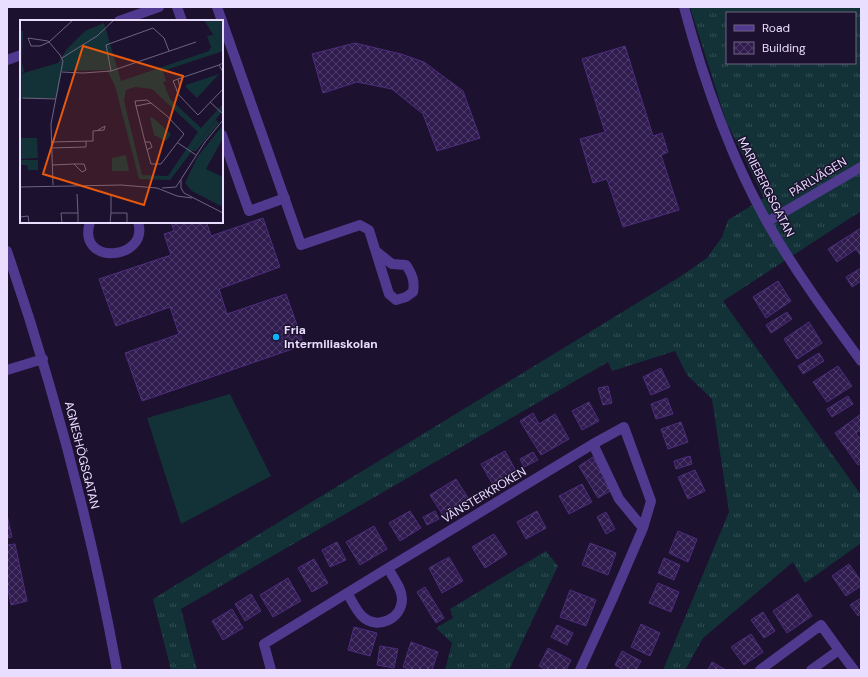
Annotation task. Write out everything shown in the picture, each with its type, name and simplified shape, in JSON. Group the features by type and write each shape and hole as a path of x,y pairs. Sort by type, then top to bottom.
{"street":[{"path":"122,20 159,7"},
{"path":"177,7 182,20"},
{"path":"217,7 222,20"},
{"name":"MARIEBERGSGATAN","path":"684,7 697,54 732,152 767,222 813,295 861,361"},
{"path":"223,24 301,245 360,224 369,230 389,294 396,300 406,297 413,292 414,285 411,273 406,265 392,264 377,252"},
{"path":"7,60 20,55"},
{"path":"223,138 249,210 285,198"},
{"name":"PÄRLVÄGEN","path":"767,222 861,167"},
{"path":"90,223 87,232 90,242 100,252 107,254 118,252 135,244 139,239 140,230 138,223"},
{"name":"AGNESHÖGSGATAN","path":"7,251 43,359 79,492 108,620 117,670"},
{"path":"7,370 43,359"},
{"name":"VÄNSTERKROKEN","path":"271,670 264,644 593,444 624,427 651,501 643,528 590,652 580,670"},
{"path":"593,444 619,499 643,528"},
{"path":"347,593 363,617 372,622 382,622 392,618 399,610 402,600 400,590 388,568"},
{"path":"761,670 821,626 854,670"},
{"path":"811,670 839,650"}],"green space":[{"path":"690,7 861,7 861,211 723,301 861,495 861,543 805,583 793,562 703,638 685,670 663,670 729,512 712,399 687,375 675,351 612,371 608,362 181,609 197,670 171,670 153,599 678,278 707,258 722,237 728,220 764,198 726,121"},
{"path":"230,394 271,476 181,524 147,418"},
{"path":"546,551 558,566 509,670 445,670 452,643 436,628 453,618 450,609"}],"building":[{"path":"355,43 401,54 424,62 463,91 480,138 437,151 423,114 392,89 357,82 323,93 312,54"},
{"path":"625,46 653,136 662,133 668,152 661,155 679,210 623,227 607,179 593,183 580,139 605,132 582,59"},
{"path":"263,218 280,267 219,289 227,314 286,294 304,345 142,401 125,353 179,334 170,307 116,326 99,279 171,255 164,234 174,231 171,223 210,223 207,224 211,236"},
{"path":"861,228 861,256 856,249 837,262 828,249"},
{"path":"861,268 861,281 852,287 846,277"},
{"path":"778,281 791,301 766,318 753,297"},
{"path":"787,312 792,319 771,333 766,325"},
{"path":"809,322 822,343 797,359 784,339"},
{"path":"819,353 824,361 803,374 798,366"},
{"path":"838,366 852,386 827,402 813,382"},
{"path":"661,368 670,387 651,395 643,377"},
{"path":"608,386 612,403 603,405 598,388"},
{"path":"848,396 853,404 832,417 827,409"},
{"path":"667,398 673,414 656,419 651,404"},
{"path":"589,402 599,421 582,430 572,411"},
{"path":"533,413 539,424 555,414 569,439 541,455 520,421"},
{"path":"861,414 861,430 856,433 861,440 861,463 858,465 835,433"},
{"path":"681,422 688,442 668,449 661,429"},
{"path":"505,451 516,471 493,485 481,464"},
{"path":"533,452 538,460 524,467 520,459"},
{"path":"690,456 692,464 676,469 674,461"},
{"path":"593,457 612,490 598,498 579,466"},
{"path":"695,470 705,491 688,499 678,477"},
{"path":"456,479 470,501 444,517 430,495"},
{"path":"582,484 592,502 569,514 559,496"},
{"path":"410,511 421,528 400,541 389,523"},
{"path":"435,511 439,519 427,525 423,517"},
{"path":"537,511 546,528 526,539 517,522"},
{"path":"606,512 615,529 606,534 597,517"},
{"path":"7,515 12,537 7,538"},
{"path":"374,526 387,549 360,565 346,542"},
{"path":"678,531 697,539 688,562 669,553"},
{"path":"494,534 507,554 485,568 472,547"},
{"path":"337,542 346,560 330,567 322,550"},
{"path":"590,543 616,553 608,575 582,565"},
{"path":"15,544 27,601 11,605 7,584 7,545"},
{"path":"449,557 463,581 442,593 429,568"},
{"path":"664,558 680,565 674,580 658,573"},
{"path":"314,559 328,583 312,592 298,568"},
{"path":"849,564 861,581 861,586 846,596 832,576"},
{"path":"288,578 301,601 273,617 260,595"},
{"path":"658,583 679,592 671,612 649,603"},
{"path":"425,587 444,618 436,623 417,592"},
{"path":"570,590 596,600 586,626 560,617"},
{"path":"251,594 261,611 245,621 235,604"},
{"path":"798,594 812,616 787,633 773,611"},
{"path":"861,598 861,614 858,616 850,605"},
{"path":"232,609 243,628 223,640 212,621"},
{"path":"763,612 775,631 764,638 751,620"},
{"path":"641,624 660,633 650,656 631,647"},
{"path":"557,625 573,633 567,645 551,637"},
{"path":"354,627 377,633 370,656 348,650"},
{"path":"751,634 763,652 744,665 731,647"},
{"path":"411,642 438,652 432,670 412,670 403,667"},
{"path":"380,646 398,649 394,668 377,665"},
{"path":"548,648 571,660 566,670 547,670 539,666"},
{"path":"622,651 641,661 636,670 624,670 615,665"},
{"path":"712,662 726,670 708,670"}],"place":[{"name":"Fria Intermiliaskolan","path":"276,337"}]}
